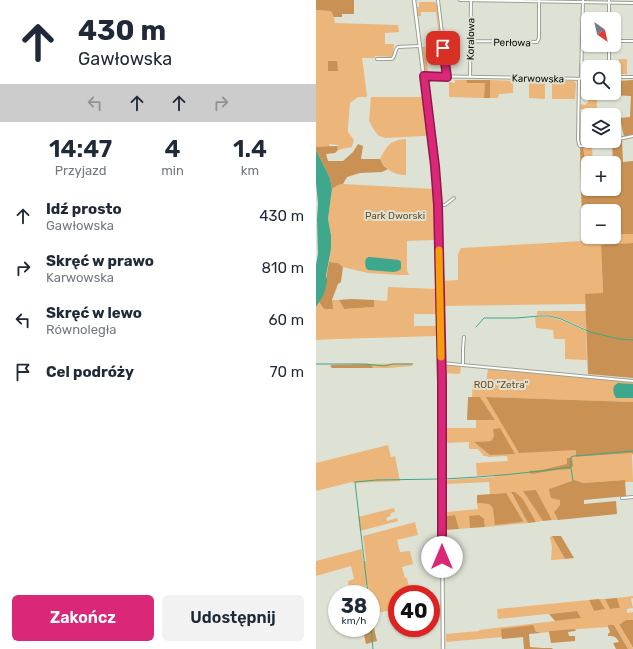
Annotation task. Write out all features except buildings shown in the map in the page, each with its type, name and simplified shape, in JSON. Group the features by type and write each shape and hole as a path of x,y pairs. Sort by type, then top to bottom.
{"street":[{"path":"414,0 435,166 438,205 442,389 443,649"},
{"path":"438,0 447,77"},
{"path":"460,0 609,1 633,3"},
{"name":"Koralowa","path":"470,77 471,0"},
{"name":"Perłowa","path":"470,41 537,42 539,38 539,1"},
{"path":"580,79 583,1"},
{"path":"609,1 609,12"},
{"path":"621,41 633,41"},
{"path":"377,59 392,59 396,48 398,47 420,46"},
{"name":"Karwowska","path":"424,76 580,79 578,144 581,146"},
{"path":"621,78 633,77"},
{"path":"621,139 633,136"},
{"path":"438,205 445,205 454,198"},
{"path":"463,365 464,337"},
{"path":"441,363 633,381"},
{"path":"622,498 633,497"}],"green space":[{"path":"420,2 435,2 437,6 443,61 436,12 421,12 421,16 417,16 416,7 419,7"},
{"path":"316,10 331,11 335,23 398,25 399,32 385,33 385,44 394,44 392,57 375,56 375,58 362,58 367,97 358,97 350,103 348,132 354,140 352,147 338,150 337,146 339,145 329,144 330,147 316,147"},
{"path":"421,47 425,47 428,71 430,73 442,73 444,72 444,65 445,73 444,74 425,74"},
{"path":"627,59 627,74 621,74 621,60 619,60"},
{"path":"455,80 466,80 467,83 485,83 484,98 449,97 449,82 455,83"},
{"path":"490,80 513,81 513,93 499,94 498,98 490,98"},
{"path":"529,81 545,81 545,99 529,98"},
{"path":"552,81 574,81 576,83 575,99 552,99"},
{"path":"371,97 424,97 429,135 386,138 379,136 369,121"},
{"path":"588,100 597,100 597,108 580,109 580,104 585,105"},
{"path":"406,139 406,175 397,174 388,169 380,159 390,144"},
{"path":"583,148 592,148 593,156 585,156"},
{"name":"Park Dworski","path":"343,184 433,189 435,240 407,241 407,270 409,275 368,273 343,267 338,263 329,262 331,235 328,219 332,189"},
{"path":"621,234 633,234 633,243 601,246 603,294 585,294 585,304 443,306 442,281 458,280 458,254 461,248 581,241 581,244 621,244"},
{"path":"388,287 436,289 437,314 414,314 414,326 437,326 438,336 316,340 316,307 319,302 324,309 332,309 332,300 339,300 344,309 374,307 374,300 387,301"},
{"path":"537,311 586,311 586,329 550,315 537,315"},
{"path":"535,317 551,317 586,331 587,360 565,359 565,339 554,339 553,330 536,328"},
{"path":"414,363 412,366 388,368 373,368 371,364"},
{"path":"445,364 461,367 460,374 443,373 443,365"},
{"name":"ROD \"Zetra\"","path":"488,369 633,382 633,402 487,397 576,450 577,457 632,453 633,482 625,482 625,480 583,483 575,480 562,485 560,505 554,512 558,520 552,520 536,490 524,492 543,521 536,522 523,499 511,493 528,523 485,527 484,519 469,516 470,528 459,529 455,515 447,516 445,518 445,510 447,512 478,509 477,503 489,504 494,508 506,493 490,494 489,482 447,484 445,486 445,480 495,477 493,475 477,476 476,463 508,461 507,456 488,457 484,456 478,449 469,449 469,442 444,443 444,428 476,428 476,420 495,420 480,397 472,397 473,382 486,383","holes":["493,431 515,453 475,442 491,441 494,436"]},
{"path":"388,445 391,457 395,456 400,481 352,482 316,491 316,463"},
{"path":"394,508 395,512 391,513 390,516 386,518 387,521 397,518 398,521 360,531 358,517"},
{"path":"415,522 418,535 397,540 400,552 410,551 413,564 402,567 409,585 388,585 388,610 380,613 380,585 349,585 348,581 354,579 351,566 316,576 316,561 362,549 363,561 366,561 363,536"},
{"path":"552,536 565,559 551,560 552,547 550,537"},
{"path":"633,596 631,599 633,608 627,609 627,613 633,612 633,620 626,620 619,624 633,649 628,649 614,625 608,625 608,627 540,633 502,629 502,637 446,642 446,634 581,618 577,611 498,619 497,609 589,600 594,611 604,609 599,599 605,599 610,609 620,608 617,598"}],"shaded area":[{"path":"316,0 354,0 354,14 342,14 342,17 334,17 331,11 316,10"},
{"path":"328,61 337,61 338,71 328,71"},
{"path":"466,80 490,80 490,98 484,98 485,83 467,83"},
{"path":"633,80 633,135 624,137 621,118 630,117 631,96 621,96 621,81"},
{"path":"621,140 623,162 633,161 633,234 621,234 621,204 582,204 581,196 621,196 621,156 613,156 612,148 621,148"},
{"path":"358,144 363,146 361,159 380,159 384,166 388,169 382,172 360,173 347,177 343,184 332,189 330,178 316,150 316,147 337,146 338,150 335,153 326,154 328,161 343,161 353,152"},
{"path":"580,148 583,148 585,156 581,156 581,185"},
{"path":"316,150 330,178 332,189 328,219 331,235 331,249 326,276 327,281 323,296 316,307 318,203 316,183"},
{"path":"633,243 633,378 588,374 585,294 603,293 601,245"},
{"path":"368,257 399,260 401,262 401,269 394,272 368,270 365,262"},
{"path":"329,262 338,263 343,267 341,282 338,284 332,300 333,309 324,309 319,302 324,288"},
{"path":"339,300 374,300 374,307 344,309"},
{"path":"371,364 373,368 332,368 330,366 332,365"},
{"path":"618,383 633,384 633,398 616,398 613,389"},
{"path":"468,397 480,397 495,420 467,420"},
{"path":"486,397 633,402 633,455 632,453 576,457 576,450 519,453"},
{"path":"500,428 515,454 490,455 474,442 491,441 494,436 494,429"},
{"path":"567,458 572,458 573,466 570,469 531,474 529,471 542,470 567,464"},
{"path":"575,480 583,483 625,480 626,496 584,500 584,504 616,501 617,514 558,520 554,512 560,505 560,500 551,498 549,489"},
{"path":"536,490 552,520 543,521 523,491"},
{"path":"511,492 515,492 523,499 536,522 528,523"},
{"path":"506,493 523,521 495,525 493,508 489,504 477,503 477,495"},
{"path":"455,515 459,529 445,530 445,518 447,516"},
{"path":"479,515 484,519 485,527 470,528 469,516"},
{"path":"552,536 561,536 574,558 565,559"},
{"path":"617,598 620,608 610,609 605,599"},
{"path":"599,599 605,609 594,611 589,600"},
{"path":"577,611 581,618 555,621 549,614"},
{"path":"626,620 633,620 633,648 619,624"},
{"path":"533,625 536,632 540,633 529,634 530,647 553,649 524,649 523,637 502,639 501,629"},
{"path":"608,625 614,625 628,649 616,649 613,643 619,642 615,637 608,636 610,632"},
{"path":"575,629 575,631 568,632 569,636 575,636 575,641 551,643 549,631"},
{"path":"364,637 376,637 377,641 366,644"}],"waterway":[{"path":"476,327 484,318 550,316 561,319 590,332 619,339 633,340"},
{"path":"316,364 366,364 384,366 393,364 412,364"},
{"path":"444,479 571,467 571,457 574,456 633,451"},
{"path":"571,468 573,481"},
{"path":"367,585 355,482 376,480 440,479"},
{"path":"372,637 373,649"}],"slow traffic":[{"path":"439,250 441,357"}],"route":[{"path":"442,557 442,382 438,205 435,166 424,76 447,77 443,48"}]}
